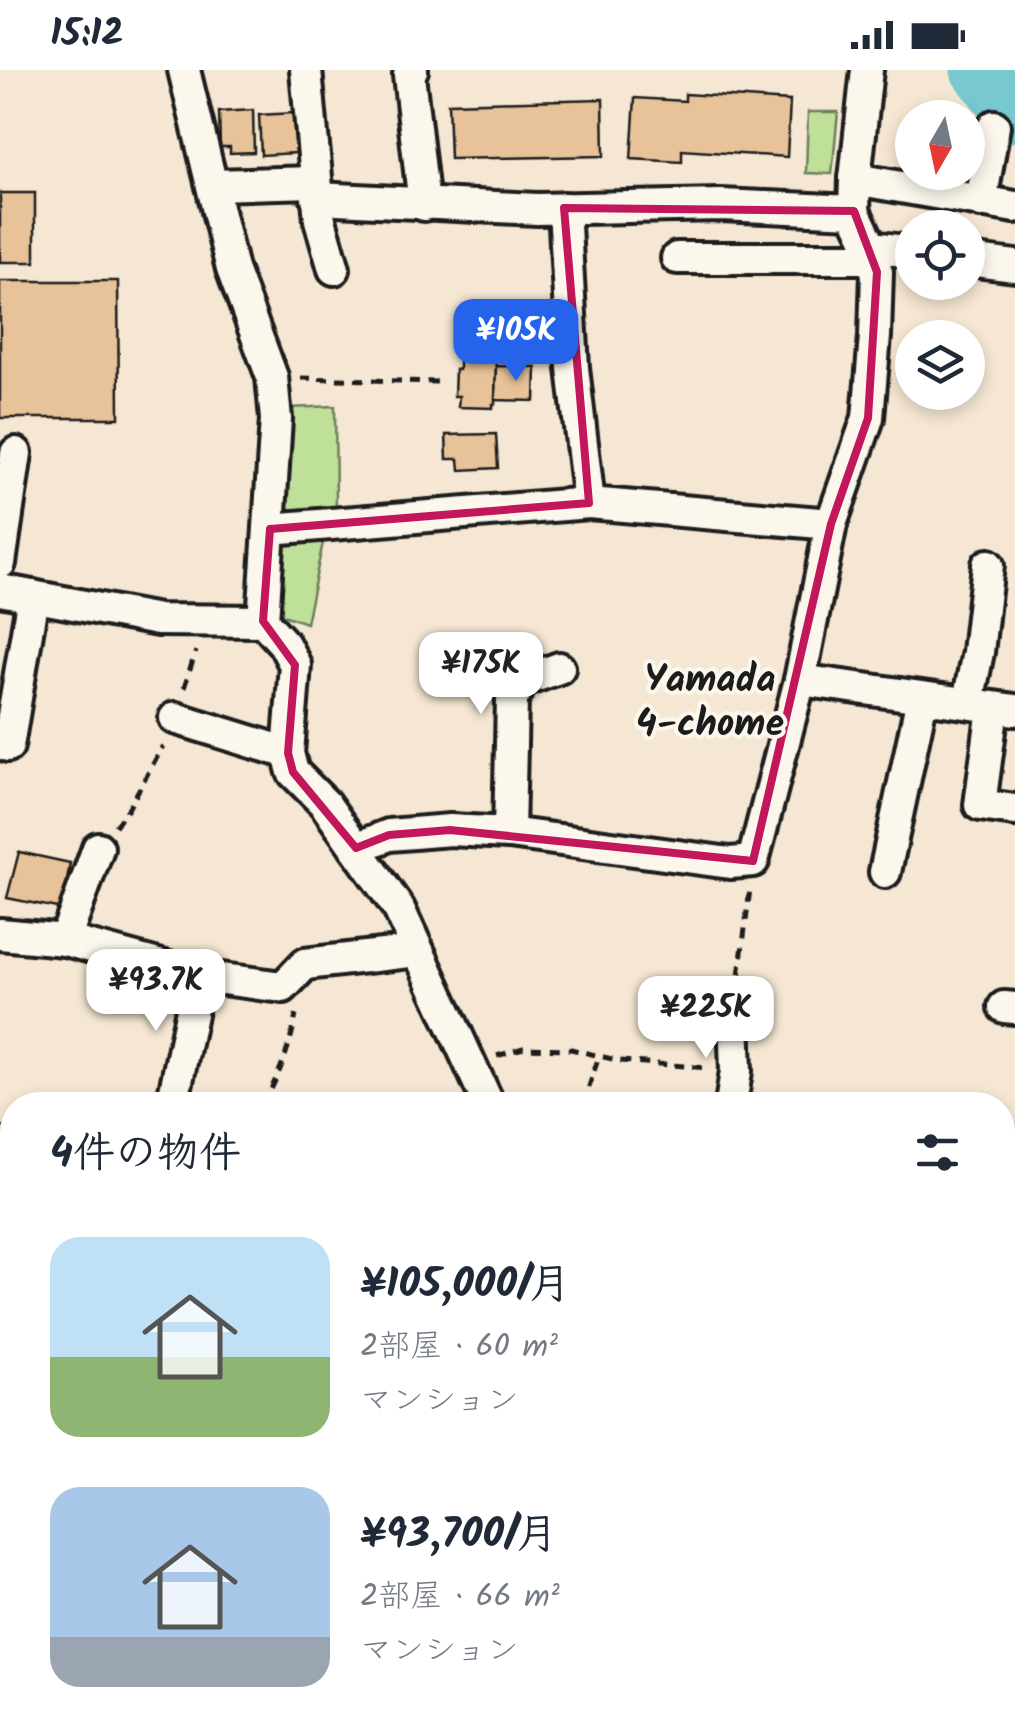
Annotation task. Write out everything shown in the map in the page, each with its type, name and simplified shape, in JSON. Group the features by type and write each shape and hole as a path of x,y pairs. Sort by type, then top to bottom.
{"street":[{"path":"184,70 232,269 272,377 276,419 262,622"},
{"path":"306,70 320,220 334,269"},
{"path":"412,70 408,75 424,205"},
{"path":"356,848 389,835 450,830 509,832 730,864 753,861 800,680 831,524 868,418 877,272 872,262 874,253 854,211 866,70"},
{"path":"980,202 994,126"},
{"path":"855,179 1015,207"},
{"path":"212,185 316,190 424,205 564,208 721,205 854,211"},
{"path":"564,208 573,368 589,503"},
{"path":"694,250 864,258 880,248 895,250"},
{"path":"985,262 1015,266"},
{"path":"0,563 16,453"},
{"path":"270,529 589,503 831,524"},
{"path":"988,565 978,652 992,706 979,811 1015,810"},
{"path":"0,590 158,620 262,622 284,644 296,665 288,753 293,772 325,804 399,908 483,1092"},
{"path":"8,746 33,596"},
{"path":"509,832 512,699 522,681 559,668"},
{"path":"800,680 992,706"},
{"path":"885,872 922,698"},
{"path":"175,718 288,753"},
{"path":"64,940 98,848"},
{"path":"0,934 64,940 199,976 283,987 305,964 418,951"},
{"path":"175,1092 199,976"},
{"path":"737,1092 742,1024"}],"path":[{"path":"272,377 438,382"},
{"path":"742,1024 753,861"},
{"path":"270,1092 291,1044 296,1013"},
{"path":"472,1067 523,1048 571,1049 620,1060 736,1071"},
{"path":"588,1092 599,1056"}],"highlighted area":[{"path":"564,208 854,211 877,272 868,418 831,524 753,861 450,830 389,835 356,848 293,772 288,753 295,665 263,621 270,529 589,503"}],"green space":[{"path":"808,112 838,112 832,174 806,173"},
{"path":"335,406 336,508 293,513 284,504 289,408"},
{"path":"325,533 306,623 275,612 276,543"}],"building":[{"path":"685,94 790,101 787,157 682,150 682,162 631,159 635,98 685,101"},
{"path":"603,99 604,156 450,159 448,103"},
{"path":"253,110 254,152 230,153 230,147 220,147 219,112"},
{"path":"294,113 296,153 261,155 259,115"},
{"path":"0,193 35,193 35,262 0,262"},
{"path":"0,281 118,281 119,418 0,418"},
{"path":"459,356 494,357 493,408 458,407 459,396 454,396"},
{"path":"496,366 536,367 535,401 495,400"},
{"path":"496,434 498,468 460,470 459,459 447,459 446,435"},
{"path":"19,852 70,863 62,909 7,898"}],"waterway":[{"path":"978,70 1015,115"}],"district":[{"name":"Yamada 4-chome","path":"710,700"}]}
